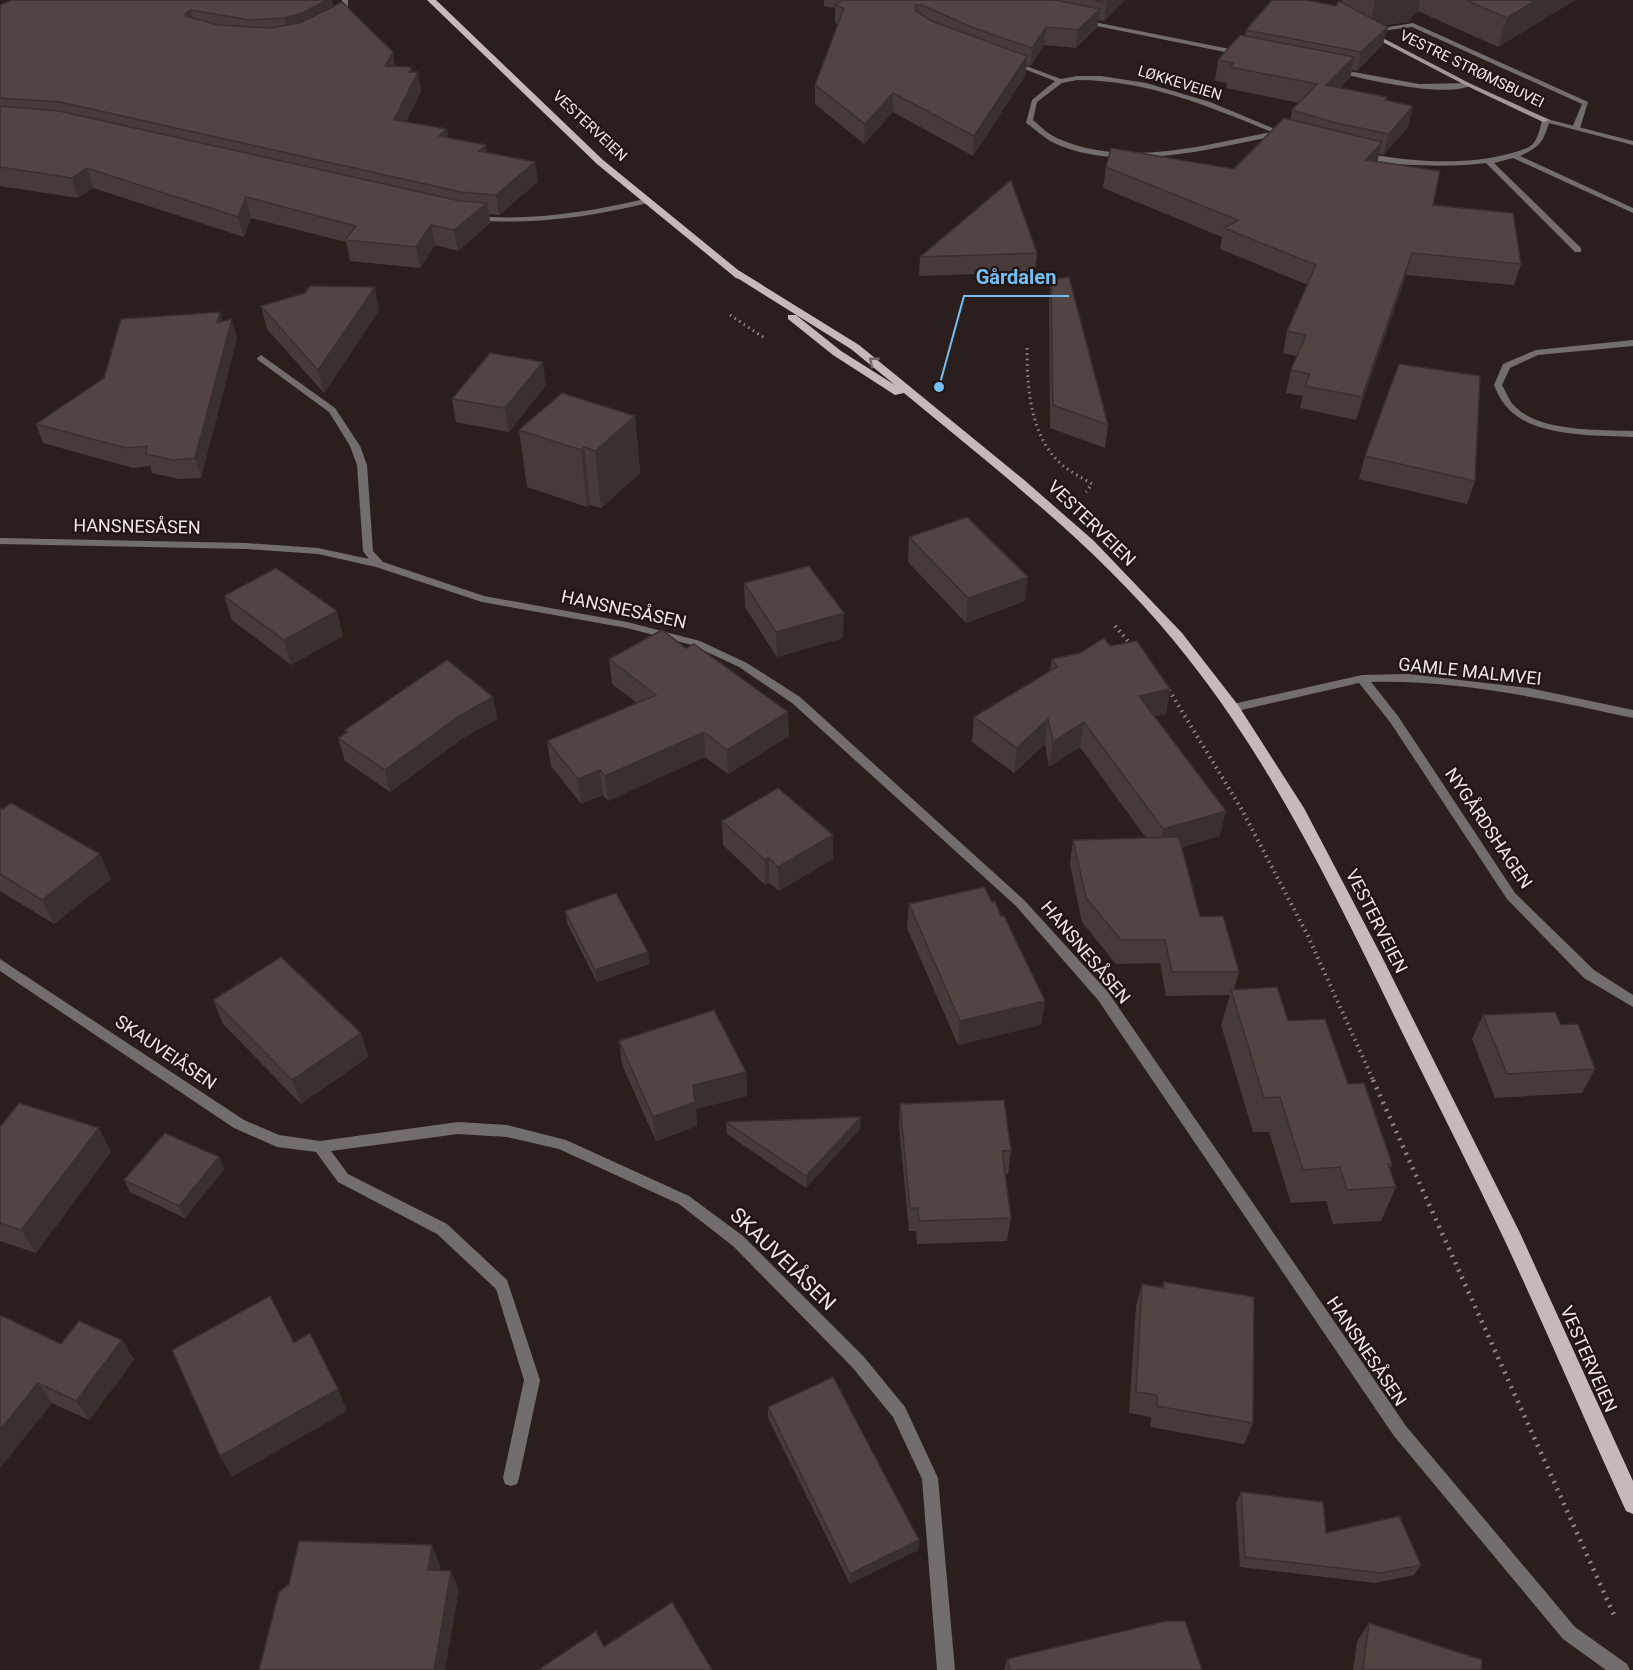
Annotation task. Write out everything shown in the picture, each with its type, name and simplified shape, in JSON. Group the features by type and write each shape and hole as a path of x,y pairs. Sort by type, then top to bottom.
{"main road":[{"name":"VESTERVEIEN","path":"431,0 645,201 837,353 968,436 1090,544 1177,636 1233,708 1297,808 1372,953 1513,1239 1633,1504"},
{"name":"VESTRE STRØMSBUVEI","path":"1365,31 1469,85 1546,120"}],"street":[{"path":"333,27 345,15 345,0"},
{"path":"1070,19 1244,54"},
{"path":"1365,31 1413,25 1586,103 1576,128"},
{"path":"998,58 1060,81"},
{"path":"1323,69 1403,84 1454,87 1469,85"},
{"name":"LØKKEVEIEN","path":"1277,133 1171,152 1136,154 1089,152 1065,146 1042,134 1029,121 1034,101 1060,81 1101,78 1144,84 1208,103 1277,133 1298,139"},
{"path":"1350,152 1381,159 1423,163 1487,160 1531,149 1541,139 1546,120"},
{"name":"VESTRE STRØMSBUVEI","path":"1546,120 1633,143"},
{"path":"1512,155 1633,210"},
{"path":"1487,160 1578,250"},
{"path":"464,217 505,222 567,219 645,201"},
{"path":"1633,344 1536,353 1506,366 1498,385 1509,405 1529,419 1552,427 1633,434"},
{"path":"261,358 332,410 355,446 362,465 368,551 379,564"},
{"name":"HANSNESÅSEN","path":"0,541 246,546 318,551 379,564 482,599 627,625 696,643 743,664 796,700 1020,903 1103,996 1400,1431 1569,1633 1621,1670"},
{"name":"GAMLE MALMVEI","path":"1233,708 1362,680 1408,678 1529,692 1633,714"},
{"name":"NYGÅRDSHAGEN","path":"1362,680 1394,719 1510,896 1589,974 1633,1002"},
{"name":"SKAUVEIÅSEN","path":"0,964 239,1124 278,1141 320,1148 458,1128 507,1131 561,1144 684,1200 738,1240 858,1362 899,1412 930,1478 946,1670"},
{"path":"320,1148 342,1178 442,1229 502,1285 532,1380 511,1478"}],"path":[{"path":"730,315 773,343"},
{"path":"1027,348 1026,381 1043,442 1058,462 1092,484"},
{"path":"1111,622 1133,647"},
{"path":"1161,681 1242,810 1306,934 1616,1620"}],"building":[{"path":"12,0 327,0 302,13 284,18 249,20 191,10 185,14 218,25 269,28 300,23 342,2 393,52 385,66 411,67 409,72 418,72 394,120 447,129 439,136 486,145 479,151 535,162 496,195 461,192 60,102 0,98 0,5"},
{"path":"843,0 1055,0 1100,9 1078,30 1046,27 1032,48 974,28 922,5 915,5 916,11 932,21 1027,56 974,136 893,93 865,124 815,85 844,8 835,5"},
{"path":"1093,0 1109,0 1106,3"},
{"path":"1272,0 1306,0 1336,6 1339,1 1388,27 1361,52 1246,30"},
{"path":"1466,0 1536,0 1507,18"},
{"path":"1240,35 1354,57 1326,85 1387,97 1385,100 1413,106 1389,134 1336,123 1292,110 1317,84 1230,67 1234,63 1218,60"},
{"path":"0,106 59,111 460,201 487,203 454,230 431,225 416,247 345,240 356,226 246,197 238,217 87,168 72,178 0,167"},
{"path":"1284,118 1382,142 1366,160 1440,171 1433,205 1513,213 1521,264 1412,253 1362,397 1305,386 1310,374 1291,370 1306,335 1287,331 1316,265 1224,228 1238,220 1106,167 1111,148 1234,169"},
{"path":"1011,180 1037,253 920,257"},
{"path":"1069,277 1108,425 1053,405 1051,280"},
{"path":"310,286 375,287 318,370 261,306 305,293"},
{"path":"220,312 217,323 232,319 195,458 173,460 146,454 147,446 126,448 36,424 104,378 121,319"},
{"path":"490,353 543,362 505,408 452,399"},
{"path":"1399,364 1480,376 1475,481 1365,456"},
{"path":"562,393 635,416 595,451 584,447 581,450 519,430"},
{"path":"967,517 1028,577 968,598 909,537"},
{"path":"809,566 844,613 776,632 744,583"},
{"path":"276,568 337,611 284,640 224,596"},
{"path":"662,630 686,648 694,644 788,712 727,750 704,732 605,776 600,770 578,779 547,741 656,695 609,659"},
{"path":"1104,638 1110,646 1137,641 1170,689 1139,696 1226,811 1163,829 1084,722 1053,742 1048,719 1017,748 974,717 1057,667 1052,659 1080,653"},
{"path":"447,660 493,697 459,716 385,770 338,738 348,732 345,730"},
{"path":"778,788 833,835 778,867 769,858 765,860 722,821"},
{"path":"11,803 100,854 42,900 0,874 0,808 3,809"},
{"path":"1179,837 1200,917 1223,916 1239,972 1172,972 1165,940 1121,940 1086,898 1073,840"},
{"path":"984,887 992,902 995,901 1001,916 1004,916 1045,1001 960,1021 909,904"},
{"path":"616,893 648,952 595,970 565,911"},
{"path":"281,957 361,1033 292,1080 213,1000"},
{"path":"1277,987 1288,1021 1325,1019 1348,1084 1364,1083 1392,1164 1388,1164 1396,1187 1347,1190 1340,1167 1303,1170 1280,1097 1264,1098 1231,990"},
{"path":"714,1010 746,1072 693,1085 695,1102 653,1117 619,1041"},
{"path":"1555,1012 1561,1025 1578,1024 1595,1069 1507,1074 1483,1015"},
{"path":"1004,1100 1011,1150 1002,1151 1011,1218 919,1221 918,1208 910,1208 900,1104"},
{"path":"19,1103 99,1128 21,1230 0,1223 0,1127"},
{"path":"861,1117 806,1176 726,1122"},
{"path":"165,1133 219,1157 179,1206 124,1180"},
{"path":"1164,1282 1254,1297 1253,1423 1157,1406 1157,1395 1136,1392 1142,1284 1164,1288"},
{"path":"270,1296 294,1343 310,1333 338,1389 220,1456 172,1350"},
{"path":"0,1315 61,1344 79,1321 122,1340 76,1401 38,1383 0,1430"},
{"path":"833,1377 919,1540 850,1574 768,1407"},
{"path":"1241,1492 1323,1502 1326,1533 1399,1516 1421,1565 1381,1573 1245,1557"},
{"path":"299,1541 432,1545 428,1570 451,1571 434,1670 259,1670 279,1592 289,1584"},
{"path":"672,1602 712,1670 538,1670 596,1631 604,1647"},
{"path":"1166,1621 1185,1621 1202,1670 1010,1670 1007,1659"},
{"path":"1369,1623 1482,1660 1481,1670 1363,1670"}],"place":[{"name":"Gårdalen","path":"939,387"}]}
